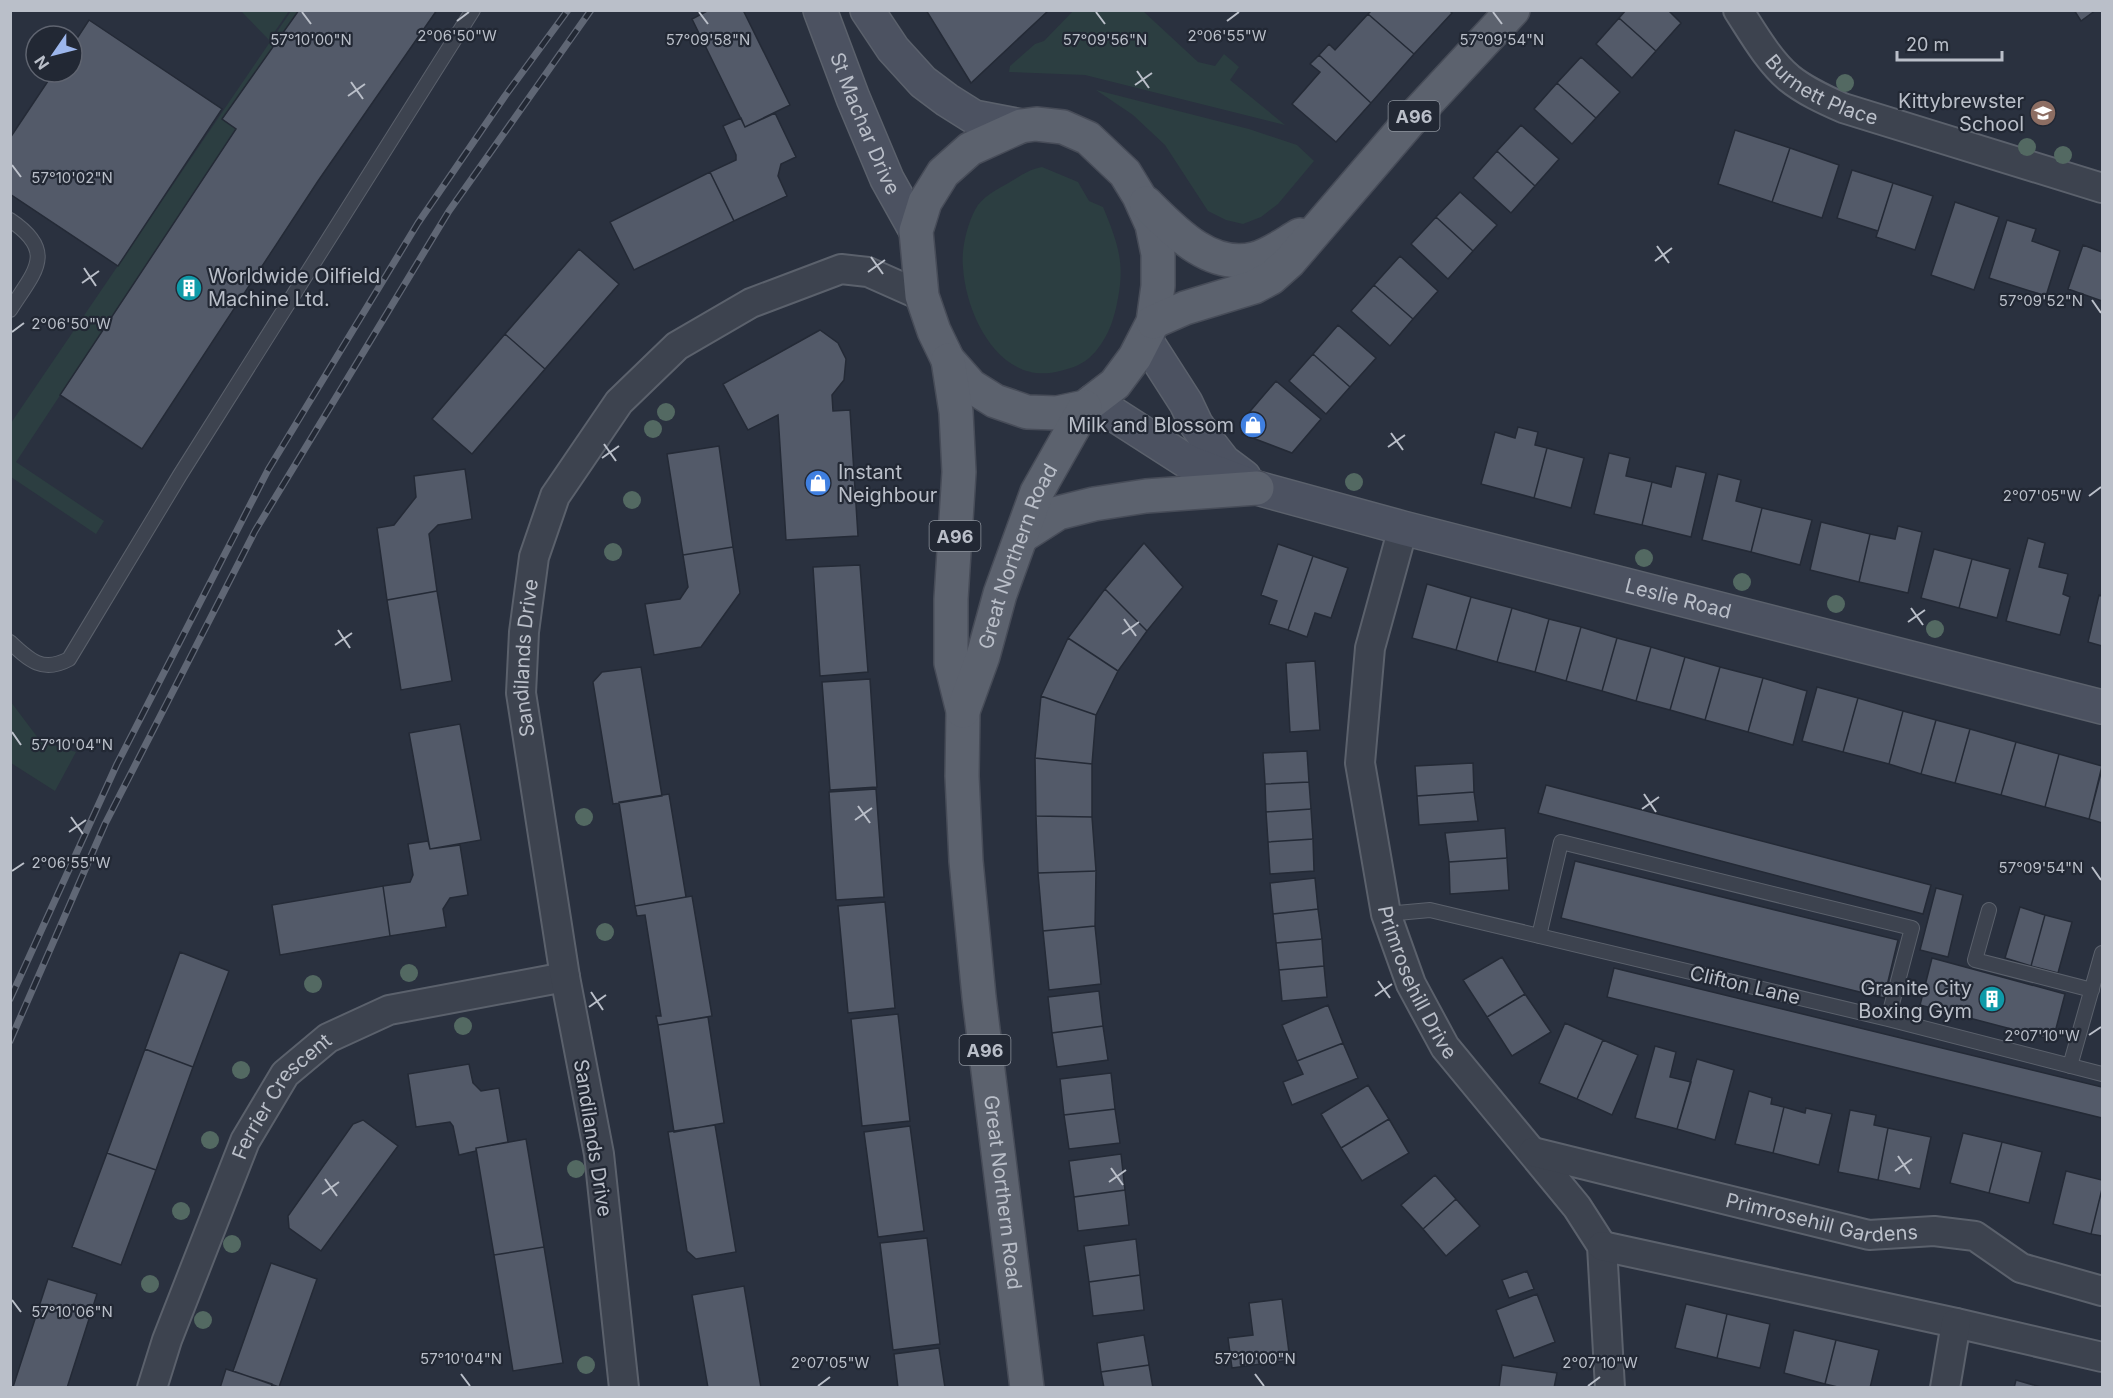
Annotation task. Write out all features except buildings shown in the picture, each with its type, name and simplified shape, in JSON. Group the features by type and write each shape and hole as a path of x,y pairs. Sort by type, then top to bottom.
{"main road":[{"name":"A96","path":"1149,331 1185,308 1254,287 1271,278 1289,262 1408,122 1513,10"},
{"name":"A96","path":"1036,124 1063,127 1088,138 1125,173 1139,196 1152,225 1158,254 1158,286 1149,331 1135,357 1115,384 1089,404 1057,413 1027,412 995,401 972,386 948,360 934,331 922,296 916,231 925,202 943,173 970,149 1021,126 1036,124"},
{"name":"A96","path":"1139,196 1178,235 1217,258 1240,261 1257,259 1319,226"},
{"name":"Great Northern Road","path":"948,360 956,412 959,472 951,599 951,663 963,711 962,776 966,851 979,997 1027,1388"},
{"name":"Great Northern Road","path":"963,711 983,656 1000,594 1037,492 1089,404"},
{"path":"1022,536 1058,513 1094,504 1146,496 1257,488"}],"street":[{"name":"St Machar Drive","path":"820,10 887,179 916,231"},
{"path":"867,10 893,49 923,82 974,117 1021,126"},
{"name":"Burnett Place","path":"1738,10 1769,56 1789,78 1816,96 1843,108 2103,188"},
{"name":"Sandilands Drive","path":"624,1388 599,1154 565,977 521,693 524,632 534,557 555,496 619,402 677,346 751,303 841,269 868,272 922,296"},
{"name":"Leslie Road","path":"1149,331 1196,424 1224,462 1257,488"},
{"name":"Leslie Road","path":"1089,404 1188,462 1257,488 1402,528 2103,707"},
{"name":"Primrosehill Drive","path":"1402,528 1370,648 1360,763 1386,914 1411,984 1445,1047 1533,1152 1577,1208 1602,1246"},
{"name":"Ferrier Crescent","path":"152,1388 167,1340 244,1141 285,1074 328,1038 389,1010 565,977"},
{"name":"Primrosehill Gardens","path":"1533,1152 1869,1235 1934,1231 1975,1236 2020,1268 2103,1291"},
{"path":"1610,1388 1602,1246 2103,1357"},
{"path":"1945,1388 1956,1323"}],"lane":[{"path":"10,642 44,667 57,666 69,659 79,647 180,475 473,10"},
{"path":"10,220 31,236 37,246 38,262 10,310"},
{"path":"1539,936 1560,842 1912,928 1888,1019"},
{"name":"Clifton Lane","path":"1386,914 1430,910 1888,1019 2103,1074"},
{"path":"1989,910 1975,960 2092,990"},
{"path":"2070,1066 2103,952"}],"shaded area":[{"path":"1074,10 1143,11 1198,62 1215,66 1224,54 1239,67 1230,80 1285,125 1085,75 1009,72 1010,66 1035,44 1044,41"},
{"path":"241,11 289,11 269,40"},
{"path":"291,11 299,11 222,118 236,129 16,462 104,521 96,534 11,477 11,423"},
{"path":"1096,90 1249,129 1297,145 1314,161 1278,204 1261,217 1243,224 1226,220 1208,211 1165,145 1133,115"},
{"path":"1042,167 1078,182 1089,201 1103,207 1117,245 1120,280 1111,325 1099,348 1085,361 1074,367 1039,373 1020,369 990,344 971,307 963,260 967,230 981,201 1022,175"},
{"path":"11,702 41,742 76,752 55,791 11,763"}],"railway":[{"path":"10,999 117,764 268,470 418,223 505,96 568,10"},
{"path":"10,1041 105,824 255,531 449,211 591,10"}],"place":[{"name":"Kittybrewster School","path":"2043,113"},
{"name":"Worldwide Oilfield Machine Ltd.","path":"189,288"},
{"name":"Milk and Blossom","path":"1253,425"},
{"name":"Instant Neighbour","path":"818,483"},
{"name":"Granite City Boxing Gym","path":"1992,999"}]}
